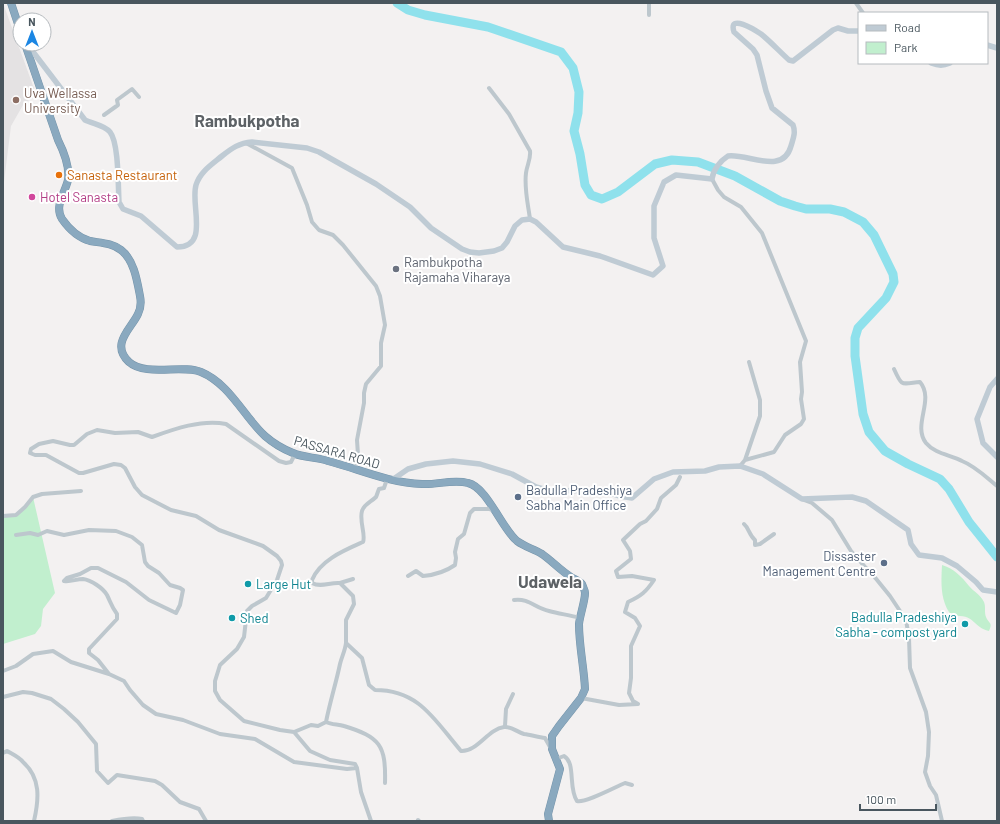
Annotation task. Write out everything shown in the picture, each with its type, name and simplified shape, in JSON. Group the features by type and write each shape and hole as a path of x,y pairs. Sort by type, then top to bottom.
{"highway":[{"name":"PASSARA ROAD","path":"29,52 68,166 68,179 58,210 61,217 79,236 89,240 111,244 121,250 130,261 133,268 138,284 140,306 138,314 126,331 122,341 124,354 128,361 142,367 158,370 193,370 206,375 233,397 256,427 265,436 284,449 295,454 326,460 390,479 422,484 458,482 468,483 477,488 516,540 541,554 581,583 585,593 579,624 585,688 581,698 552,736 552,749"},
{"path":"549,821 548,814 560,769 552,749"}],"street":[{"path":"649,3 649,14"},
{"path":"856,3 862,12"},
{"path":"712,176 723,160 730,155 764,161 780,160 788,155 794,134 793,125 772,108 757,55 753,49 734,32 734,26 737,23 741,23 761,34 789,60 793,61 833,30 838,28 848,31 858,31"},
{"path":"32,52 85,120 102,126 110,132 116,146 119,202 123,209 141,216 177,247 185,247 192,242 196,234 195,187 201,173 236,145 244,142 307,148 319,152 376,184 410,207 431,228 462,249 470,252 479,253 494,251 502,248 507,242 515,226 522,220 530,219 536,222 563,247 600,256 653,275 663,266 654,238 654,206 664,182 676,175 712,176"},
{"path":"934,64 940,66 948,64"},
{"path":"489,88 509,114 530,151 526,173 526,185 530,219"},
{"path":"104,115 118,105 117,100 132,89 139,97"},
{"path":"244,142 292,168 307,205 312,222 318,230 333,235 343,245 376,286 380,296 384,325 381,343 381,366 366,384 357,440 358,455 355,469"},
{"path":"712,176 718,190 724,197 741,207 762,233 806,341 800,362 801,399 804,419 801,424 785,436 774,452 745,460"},
{"path":"740,466 745,460 760,416 760,400 749,362"},
{"path":"894,368 900,382 903,384 920,382 924,386 926,393 921,429 926,443 934,450 963,461 997,486"},
{"path":"997,379 990,387 977,419 983,443 997,457"},
{"path":"295,454 291,462 286,463 279,461 226,424 220,423 185,426 152,437 138,432 116,433 97,430 87,434 74,445 53,441 39,444 31,449 30,453 35,455 46,455 79,473 114,464 121,465 135,488 142,495 172,510 196,516 219,530 263,546 277,556 282,565 277,580 266,598 252,606 247,611 244,637 238,649 220,665 215,681 215,691 220,700 244,720 280,730 294,732 311,725 318,726 326,722 330,724 342,725 363,732 378,743 385,758 385,782"},
{"path":"353,579 340,584 336,583 321,585 312,583 312,580 319,570 331,559 345,550 363,542 365,538 361,524 362,509 376,496 379,489 384,488 390,479 408,469 426,464 453,461 480,464 512,474 546,490 602,490 619,496 632,498 654,479 673,472 705,471 720,467 740,466 763,474 812,504 832,520 851,551 890,596 906,620 909,638 910,668 926,712 929,732 928,756 925,772 930,786 936,795 942,821"},
{"path":"581,698 619,705 638,704 633,701 629,693 631,678 631,646 640,626 635,618 625,612 628,602 640,596 649,588 654,580 632,576 618,577 616,571 631,559 630,550 623,540 640,524 646,521 657,509 662,498 676,485 680,477"},
{"path":"3,516 16,515 26,507 33,497 42,494 81,490"},
{"path":"802,499 852,497 866,501 908,530 911,544 919,555 942,558 957,566 983,590 997,592"},
{"path":"408,576 416,571 423,576 442,573 444,570 450,569 455,565 455,552 458,539 464,534 470,513 474,509 494,510"},
{"path":"744,524 748,527 752,537 755,540 755,545 760,544 774,534"},
{"path":"16,535 30,533 38,535 47,531 64,535 89,530 116,531 132,537 142,545 145,562 148,566 159,573 170,586 183,590 180,605 176,613 149,600 126,582 98,568 91,568 80,574 66,578 64,581 70,582 82,579 96,585 106,594 111,607 117,614 117,619 89,648 89,653 98,660 109,674"},
{"path":"326,722 341,662 345,653 346,620 354,604 353,596 340,584"},
{"path":"514,600 522,599 548,611 580,618"},
{"path":"346,643 362,658 369,685 375,690 400,693 420,703 461,751 472,748 494,730 505,726 523,733 545,738 552,749"},
{"path":"3,671 16,666 33,654 53,651 71,662 109,674 124,681 144,705 156,714 183,720 220,734 255,739 294,762 347,769 357,768"},
{"path":"3,697 23,692 32,692 51,699 78,722 92,737 96,744 97,772 108,783 117,775 155,782 162,785 180,802 199,809 206,821"},
{"path":"505,726 506,709 513,694"},
{"path":"294,732 310,751 330,760 355,764 361,792 371,821"},
{"path":"3,753 7,751 23,761 34,776 38,790 34,821"},
{"path":"556,759 564,756 570,763 571,782 574,797 577,801 581,802 588,800 625,783 632,785"},
{"path":"112,821 123,818 136,818 142,819 143,821"}],"shaded area":[{"name":"Uva Wellassa University","path":"3,3 12,28 12,52 21,52 36,94 23,105 11,126 3,190"}],"green space":[{"path":"33,497 55,593 43,609 41,626 35,634 3,644 3,516 16,515"},
{"path":"942,565 957,573 982,599 985,604 986,617 991,624 989,631 979,627 966,617 952,616 948,611 942,592"}],"waterway":[{"path":"397,3 408,10 425,15 488,27 561,52 573,68 579,92 578,113 574,131 580,154 585,185 591,195 602,199 618,192 655,164 672,160 698,162 735,176 780,201 806,209 830,209 844,212 863,222 874,235 893,274 894,282 886,298 858,328 855,338 855,356 863,414 869,432 885,451 940,479 949,489 969,522 997,557"}],"place":[{"name":"Uva Wellassa University","path":"16,100"},
{"name":"Sanasta Restaurant","path":"59,175"},
{"name":"Hotel Sanasta","path":"32,197"},
{"name":"Rambukpotha Rajamaha Viharaya","path":"396,269"},
{"name":"Badulla Pradeshiya Sabha Main Office","path":"518,497"},
{"name":"Dissaster Management Centre","path":"884,563"},
{"name":"Large Hut","path":"248,584"},
{"name":"Shed","path":"232,618"},
{"name":"Badulla Pradeshiya Sabha - compost yard","path":"965,624"}],"district":[{"name":"Rambukpotha","path":"247,120"},
{"name":"Udawela","path":"550,581"}]}
